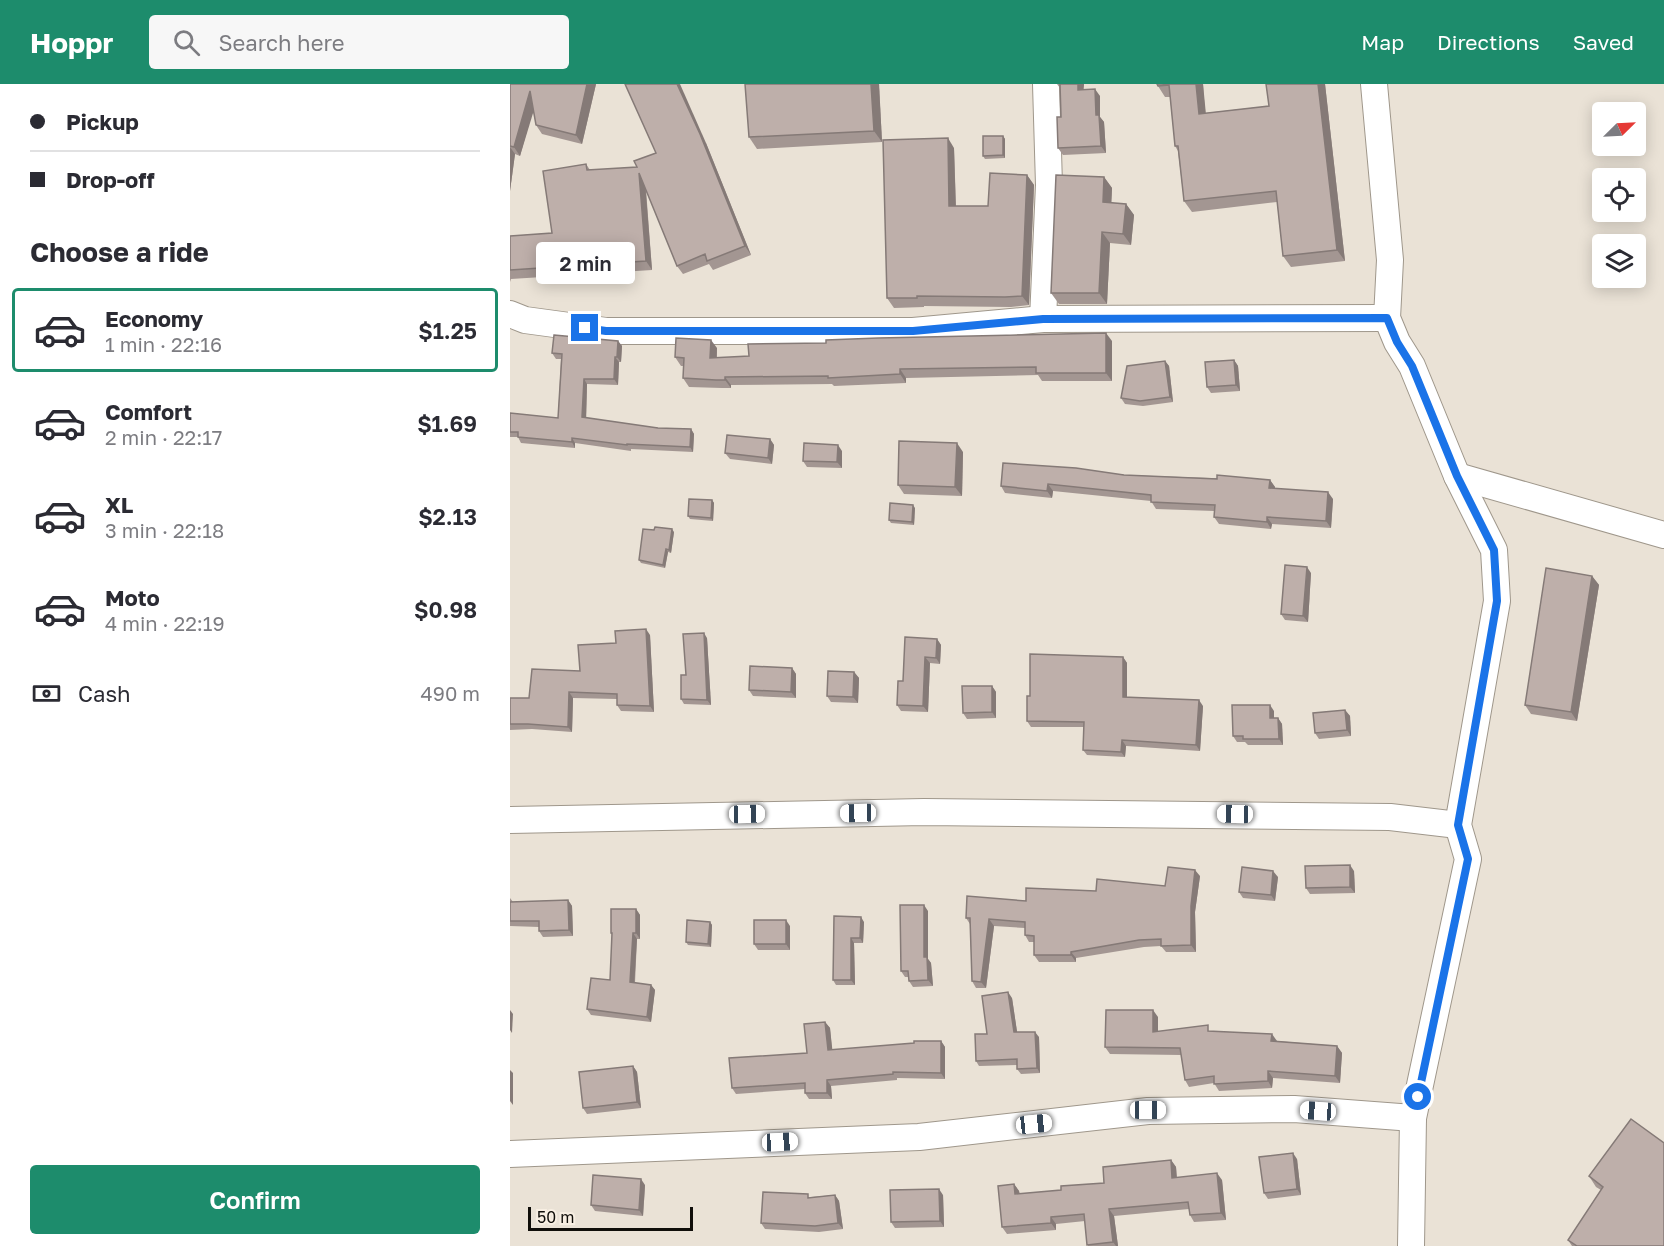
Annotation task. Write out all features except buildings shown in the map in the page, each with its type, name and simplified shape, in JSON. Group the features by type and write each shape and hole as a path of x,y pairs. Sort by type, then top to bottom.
{"street":[{"path":"1043,319 1049,186 1046,84"},
{"path":"1374,84 1390,260 1387,318 1397,342 1412,366 1457,476 1494,550 1497,601 1458,825 1468,859 1413,1118 1411,1246"},
{"path":"510,314 525,320 606,331 913,331 1043,319 1387,318"},
{"path":"1457,476 1664,535"},
{"path":"510,820 680,815 936,812 1379,817 1458,825"},
{"path":"510,1154 919,1137 1148,1110 1294,1109 1413,1118"}],"route":[{"path":"585,328 606,331 913,331 1043,319 1387,318 1397,342 1412,366 1457,476 1494,550 1497,601 1458,825 1468,859 1418,1097"}]}
